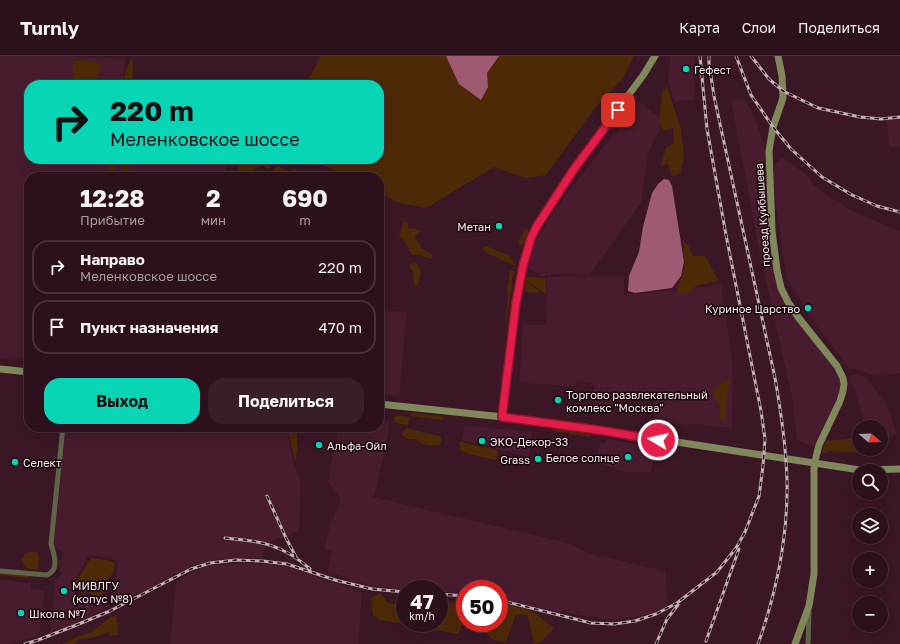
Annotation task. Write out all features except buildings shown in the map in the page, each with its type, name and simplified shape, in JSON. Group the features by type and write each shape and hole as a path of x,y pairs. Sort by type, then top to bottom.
{"main road":[{"path":"502,417 520,277 531,238 537,226 574,169 644,74 655,56"},
{"name":"проезд Куйбышева","path":"778,56 782,76 783,98 773,127 769,151 772,231 777,270 788,302 837,366 843,378 844,384 840,401 819,446 816,457 814,469 814,574 809,606 795,644"},
{"path":"0,369 24,371"},
{"path":"384,405 502,417 598,430 688,445 852,469"},
{"path":"888,469 900,469"}],"street":[{"path":"0,570 47,575 51,574 54,568 56,559 51,544 62,432"},
{"path":"808,644 809,606"}],"shaded area":[{"path":"0,56 68,56 125,59 123,80 24,80 24,164 227,164 227,172 24,172 24,360 0,358"},
{"path":"132,56 132,80 119,80 123,79"},
{"path":"321,56 634,56 623,78 591,113 546,175 525,178 494,167 426,208 399,203 384,196 384,172 337,172 321,164 384,164 384,80 308,80"},
{"path":"446,56 499,56 487,73 488,87 481,100 459,84"},
{"path":"670,56 695,56 694,100 674,101 668,82"},
{"path":"88,60 101,65 97,80 72,80 74,61"},
{"path":"667,86 681,129 684,157 681,172 673,177 668,164 661,166 666,148 674,143 673,128 663,131 659,121 662,93"},
{"path":"743,97 752,112 762,138 767,157 778,286 840,377 841,388 814,447 797,440 792,397 760,254 731,101"},
{"path":"639,101 663,120 648,154 641,203 589,276 624,276 624,295 721,285 733,366 732,428 693,424 688,425 654,420 655,392 608,392 608,413 605,414 595,413 594,383 577,381 576,386 519,383 523,325 546,325 547,277 588,276 553,274 543,277 528,268 530,250 557,207"},
{"path":"900,115 900,146 889,147 887,116"},
{"path":"782,157 806,174 814,185 830,197 854,212 900,231 900,373 874,376 861,370 848,368 827,338 821,333 787,279 776,207 774,182 774,165"},
{"path":"96,164 104,164 104,165 98,167"},
{"path":"111,164 116,164 113,172 107,172"},
{"path":"121,164 129,164 128,172 121,172"},
{"path":"239,164 270,164 269,170 262,165 255,169 254,172 237,172"},
{"path":"278,166 288,171 294,169 301,172 271,172"},
{"path":"664,179 669,180 672,186 684,262 681,276 672,288 635,293 628,291 629,276 639,252 643,227 652,193 658,184"},
{"path":"407,221 409,229 414,228 421,231 414,237 422,249 432,254 432,259 419,255 412,255 405,241 399,236 403,223"},
{"path":"525,229 528,229 528,233 522,245 520,245 518,242"},
{"path":"683,241 689,246 692,256 705,256 719,281 698,285 688,293 677,294 677,287 683,274 685,261"},
{"path":"486,246 508,255 515,266 487,253 482,248"},
{"path":"416,263 421,274 417,286 414,284 413,271 410,268 410,264"},
{"path":"510,271 515,271 512,280 506,322 508,299 507,290"},
{"path":"526,277 546,278 546,293 526,280"},
{"path":"526,281 542,293 525,292"},
{"path":"384,310 407,312 399,396 384,394"},
{"path":"856,373 866,377 890,412 896,434 888,437 888,420 864,420 855,392 850,383 851,376"},
{"path":"730,380 725,411 726,420 723,422 719,417 720,405 714,396 714,390 723,381"},
{"path":"411,413 443,416 443,420 410,416"},
{"path":"396,415 409,417 408,426 393,422"},
{"path":"384,420 390,421 373,497 571,544 587,553 665,571 668,605 653,613 614,620 568,613 567,609 559,612 508,601 508,580 456,580 456,593 448,592 448,580 396,580 396,590 350,581 351,578 327,573 332,551 324,549 331,521 333,521 335,511 337,512 340,499 328,482 334,442 336,442 338,432 384,432"},
{"path":"465,425 532,432 529,457 462,440"},
{"path":"406,428 440,436 442,440 439,446 421,443 417,439 408,439 401,435"},
{"path":"556,429 589,434 591,437 547,430"},
{"path":"65,432 288,432 293,460 301,483 299,531 266,543 263,558 223,559 194,565 116,605 113,602 118,562 111,558 89,555 73,584 73,590 78,596 97,601 102,604 104,609 76,624 50,634 55,580 61,575 59,560 62,560 63,552 54,546"},
{"path":"290,432 297,432 295,463"},
{"path":"607,439 645,446 654,456 651,472 627,473 596,462 600,443 604,444"},
{"path":"852,439 852,452 831,451 824,453 822,452 826,441"},
{"path":"459,442 496,450 498,453 496,460 468,454 460,450"},
{"path":"36,551 39,556 38,569 28,568 24,565 21,559 26,553"},
{"path":"91,558 107,560 115,563 113,573 105,583 101,597 94,597 88,592 81,593 77,590 75,583"},
{"path":"236,563 273,564 295,568 329,582 353,587 353,592 362,592 358,644 170,644 176,582 190,573 208,566"},
{"path":"0,572 28,575 28,578 0,575"},
{"name":"Школа №7","path":"0,580 31,583 31,589 45,591 39,635 9,644 0,644"},
{"path":"381,593 388,603 396,604 396,623 380,620 373,615 371,597"},
{"path":"448,601 456,601 456,632 459,632 458,634 447,632"},
{"path":"508,604 530,611 554,628 543,640 534,644 527,614 515,616 506,642 491,639 486,633 508,632"},
{"path":"116,616 118,625 117,635 110,636 109,631 100,636 78,640 74,644 62,644 91,632 111,617"}],"railway":[{"path":"508,602 591,623 614,624 635,621 656,614 677,603 717,572 736,548 745,532 759,496 765,439 761,411 726,235 707,129 700,56"},
{"path":"709,56 714,96 775,378 786,454 786,522 780,564 771,604 758,644"},
{"path":"736,56 751,95 773,127 791,149 822,177 852,195 877,206 900,212"},
{"path":"751,56 769,79 783,91 818,108 860,117 881,119 900,117"},
{"path":"267,496 296,557"},
{"path":"225,538 254,541 275,547 294,556 310,569"},
{"path":"706,641 739,549"},
{"path":"25,644 110,611 191,569 210,563 236,560 287,564 335,580 372,589 396,591"},
{"path":"448,595 456,595"},
{"path":"656,644 667,619 678,605"}],"place":[{"name":"Гефест","path":"686,69"},
{"name":"Метан","path":"499,226"},
{"name":"Куриное Царство","path":"808,308"},
{"name":"Торгово развлекательный комлекс \"Москва\"","path":"558,400"},
{"name":"ЭКО-Декор-33","path":"482,441"},
{"name":"Альфа-Ойл","path":"319,445"},
{"name":"Белое солнце","path":"628,457"},
{"name":"Grass","path":"538,459"},
{"name":"Селект","path":"15,462"},
{"name":"МИВЛГУ (копус №8)","path":"64,591"},
{"name":"Школа №7","path":"21,613"}],"route":[{"path":"618,110 574,169 537,226 531,238 520,277 502,417 658,440"}]}
